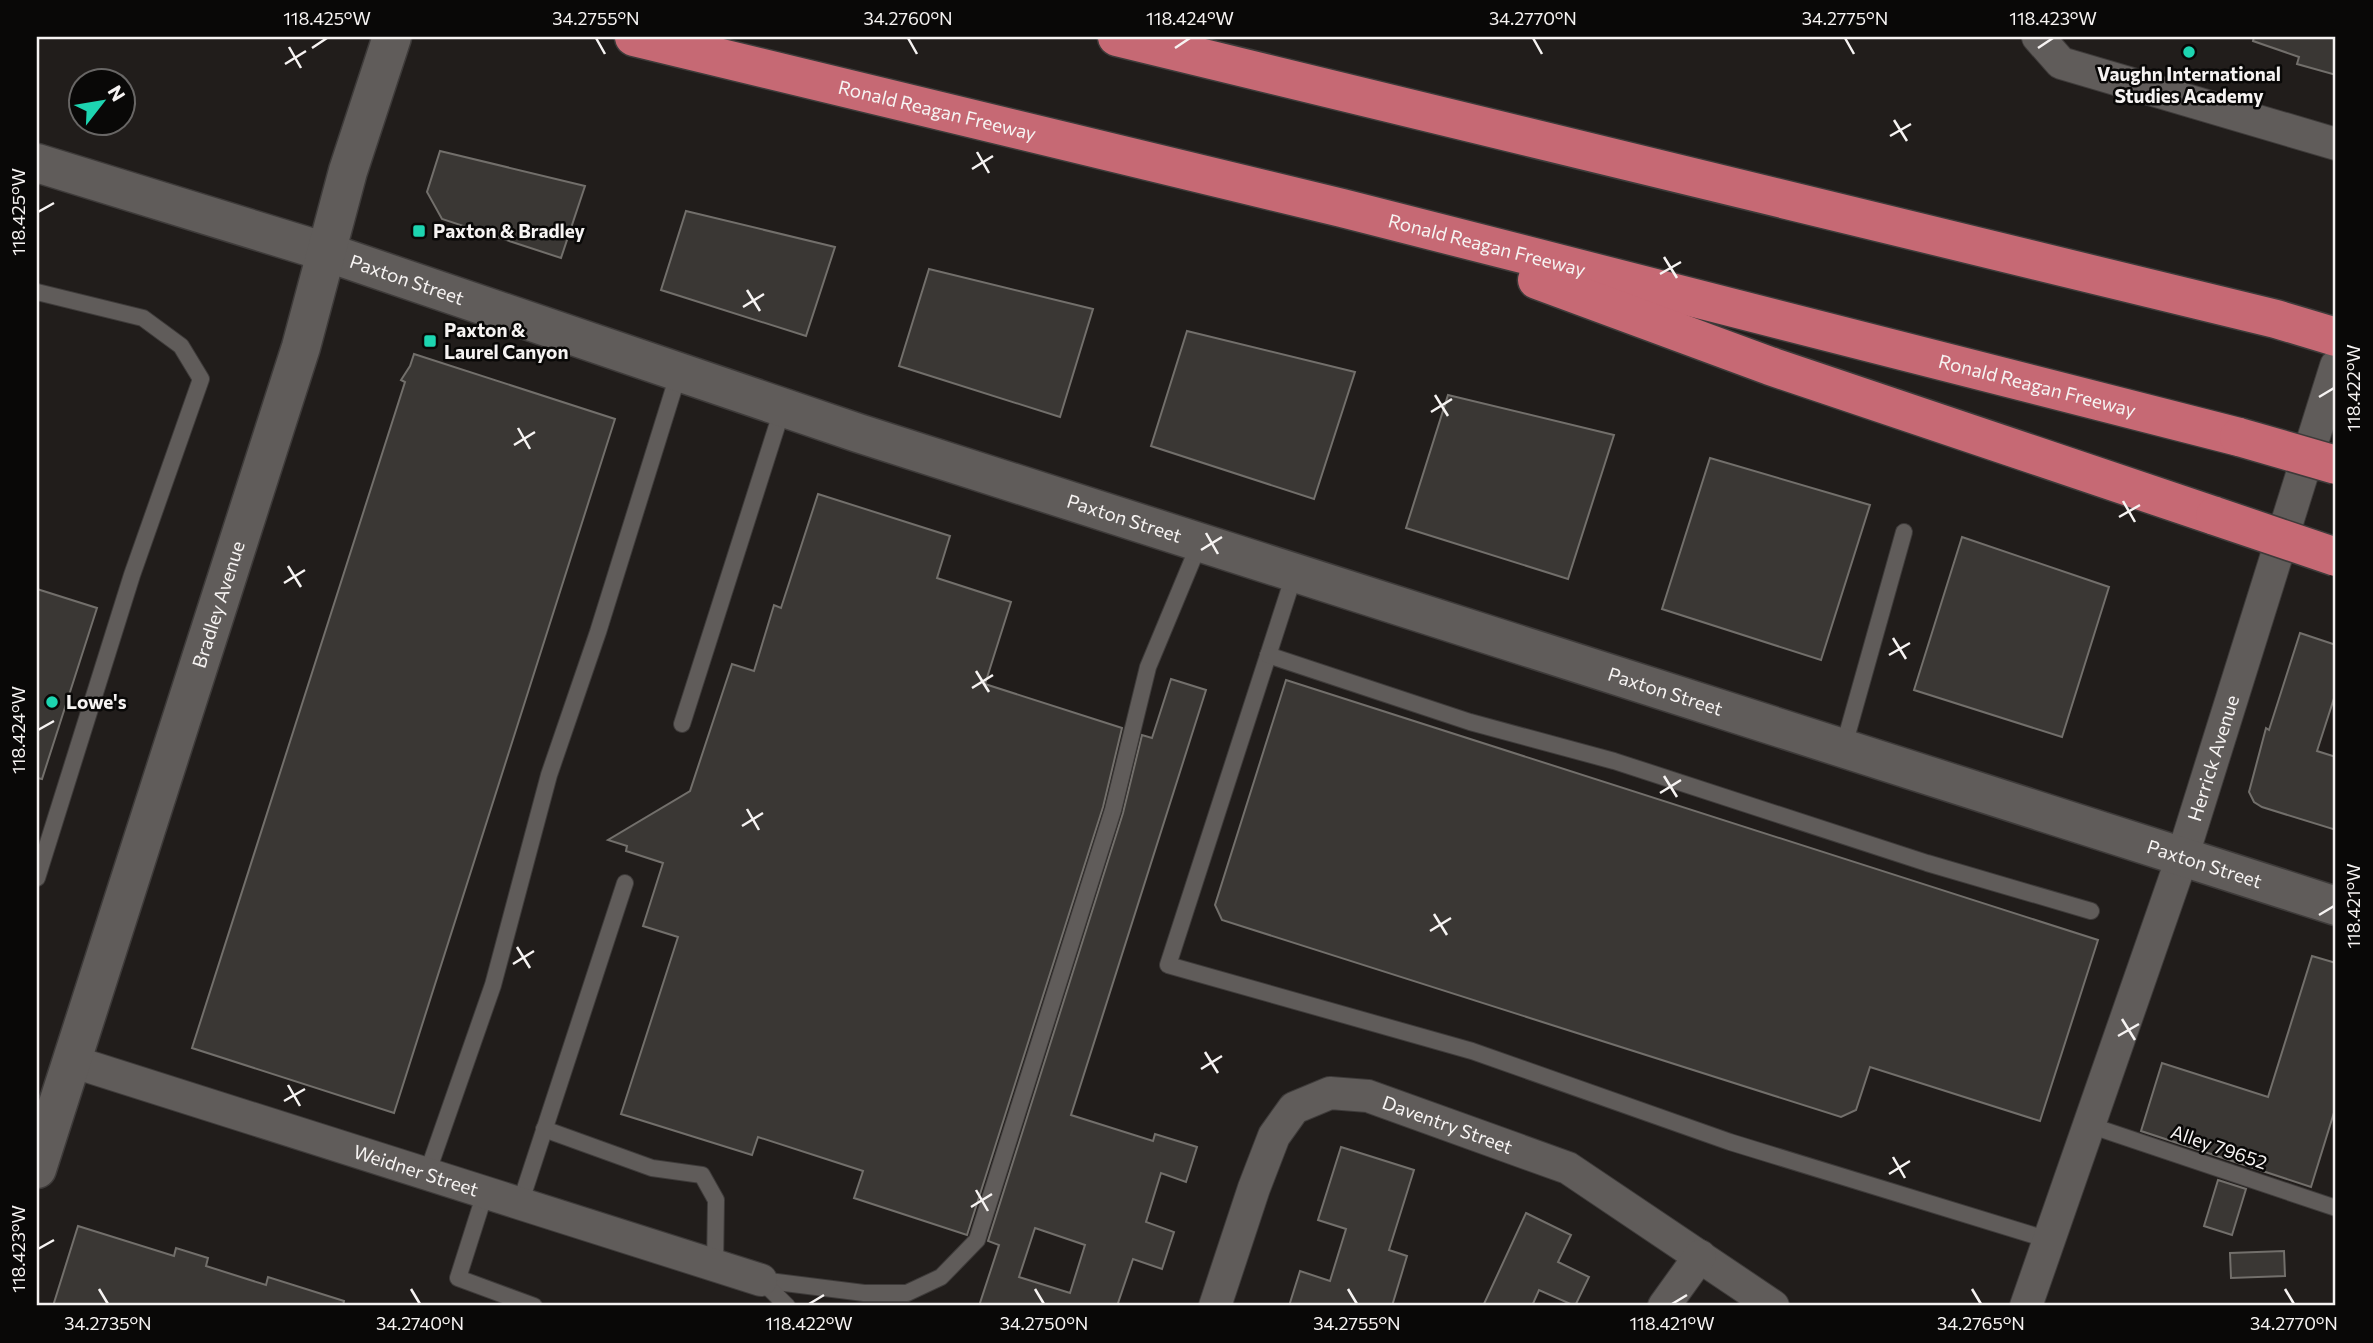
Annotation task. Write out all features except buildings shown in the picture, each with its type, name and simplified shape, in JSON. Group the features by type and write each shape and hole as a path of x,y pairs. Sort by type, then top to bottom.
{"highway":[{"name":"Ronald Reagan Freeway","path":"634,37 1342,208 2336,465"},
{"path":"1116,37 2276,319 2336,337"},
{"path":"1342,208 1770,366 2336,557"}],"street":[{"name":"Bradley Avenue","path":"37,1169 301,347 348,171 391,37"},
{"path":"2038,37 2061,63 2336,144"},
{"name":"Paxton Street","path":"37,163 326,252 783,407 2336,906"},
{"name":"Herrick Avenue","path":"2026,1306 2182,858 2336,366"},
{"name":"Weidner Street","path":"71,1061 761,1280"},
{"name":"Daventry Street","path":"1216,1306 1254,1188 1274,1136 1294,1108 1330,1093 1368,1096 1568,1168 1773,1306"},
{"path":"1664,1306 1700,1255"}],"lane":[{"path":"37,292 143,318 181,346 201,379 132,575 37,878"},
{"path":"426,1174 493,985 549,775 598,632 679,372"},
{"path":"682,724 783,407"},
{"path":"1843,748 1904,532"},
{"path":"761,1280 864,1293 907,1293 940,1277 977,1240 1114,810 1148,667 1200,541"},
{"path":"1295,572 1168,965 1472,1051 1730,1142 2049,1240"},
{"path":"1268,655 1470,722 1614,761 1927,863 2091,911"},
{"path":"520,1204 625,883"},
{"name":"Alley 79652","path":"2089,1125 2336,1208"},
{"path":"544,1129 652,1168 702,1175 716,1200 715,1266"},
{"path":"485,1192 458,1278 534,1306"},
{"path":"761,1280 787,1306"}],"place":[{"name":"Vaughn International Studies Academy","path":"2189,52"},
{"name":"Paxton & Bradley","path":"419,231"},
{"name":"Paxton & Laurel Canyon","path":"430,341"},
{"name":"Lowe's","path":"52,702"}]}
